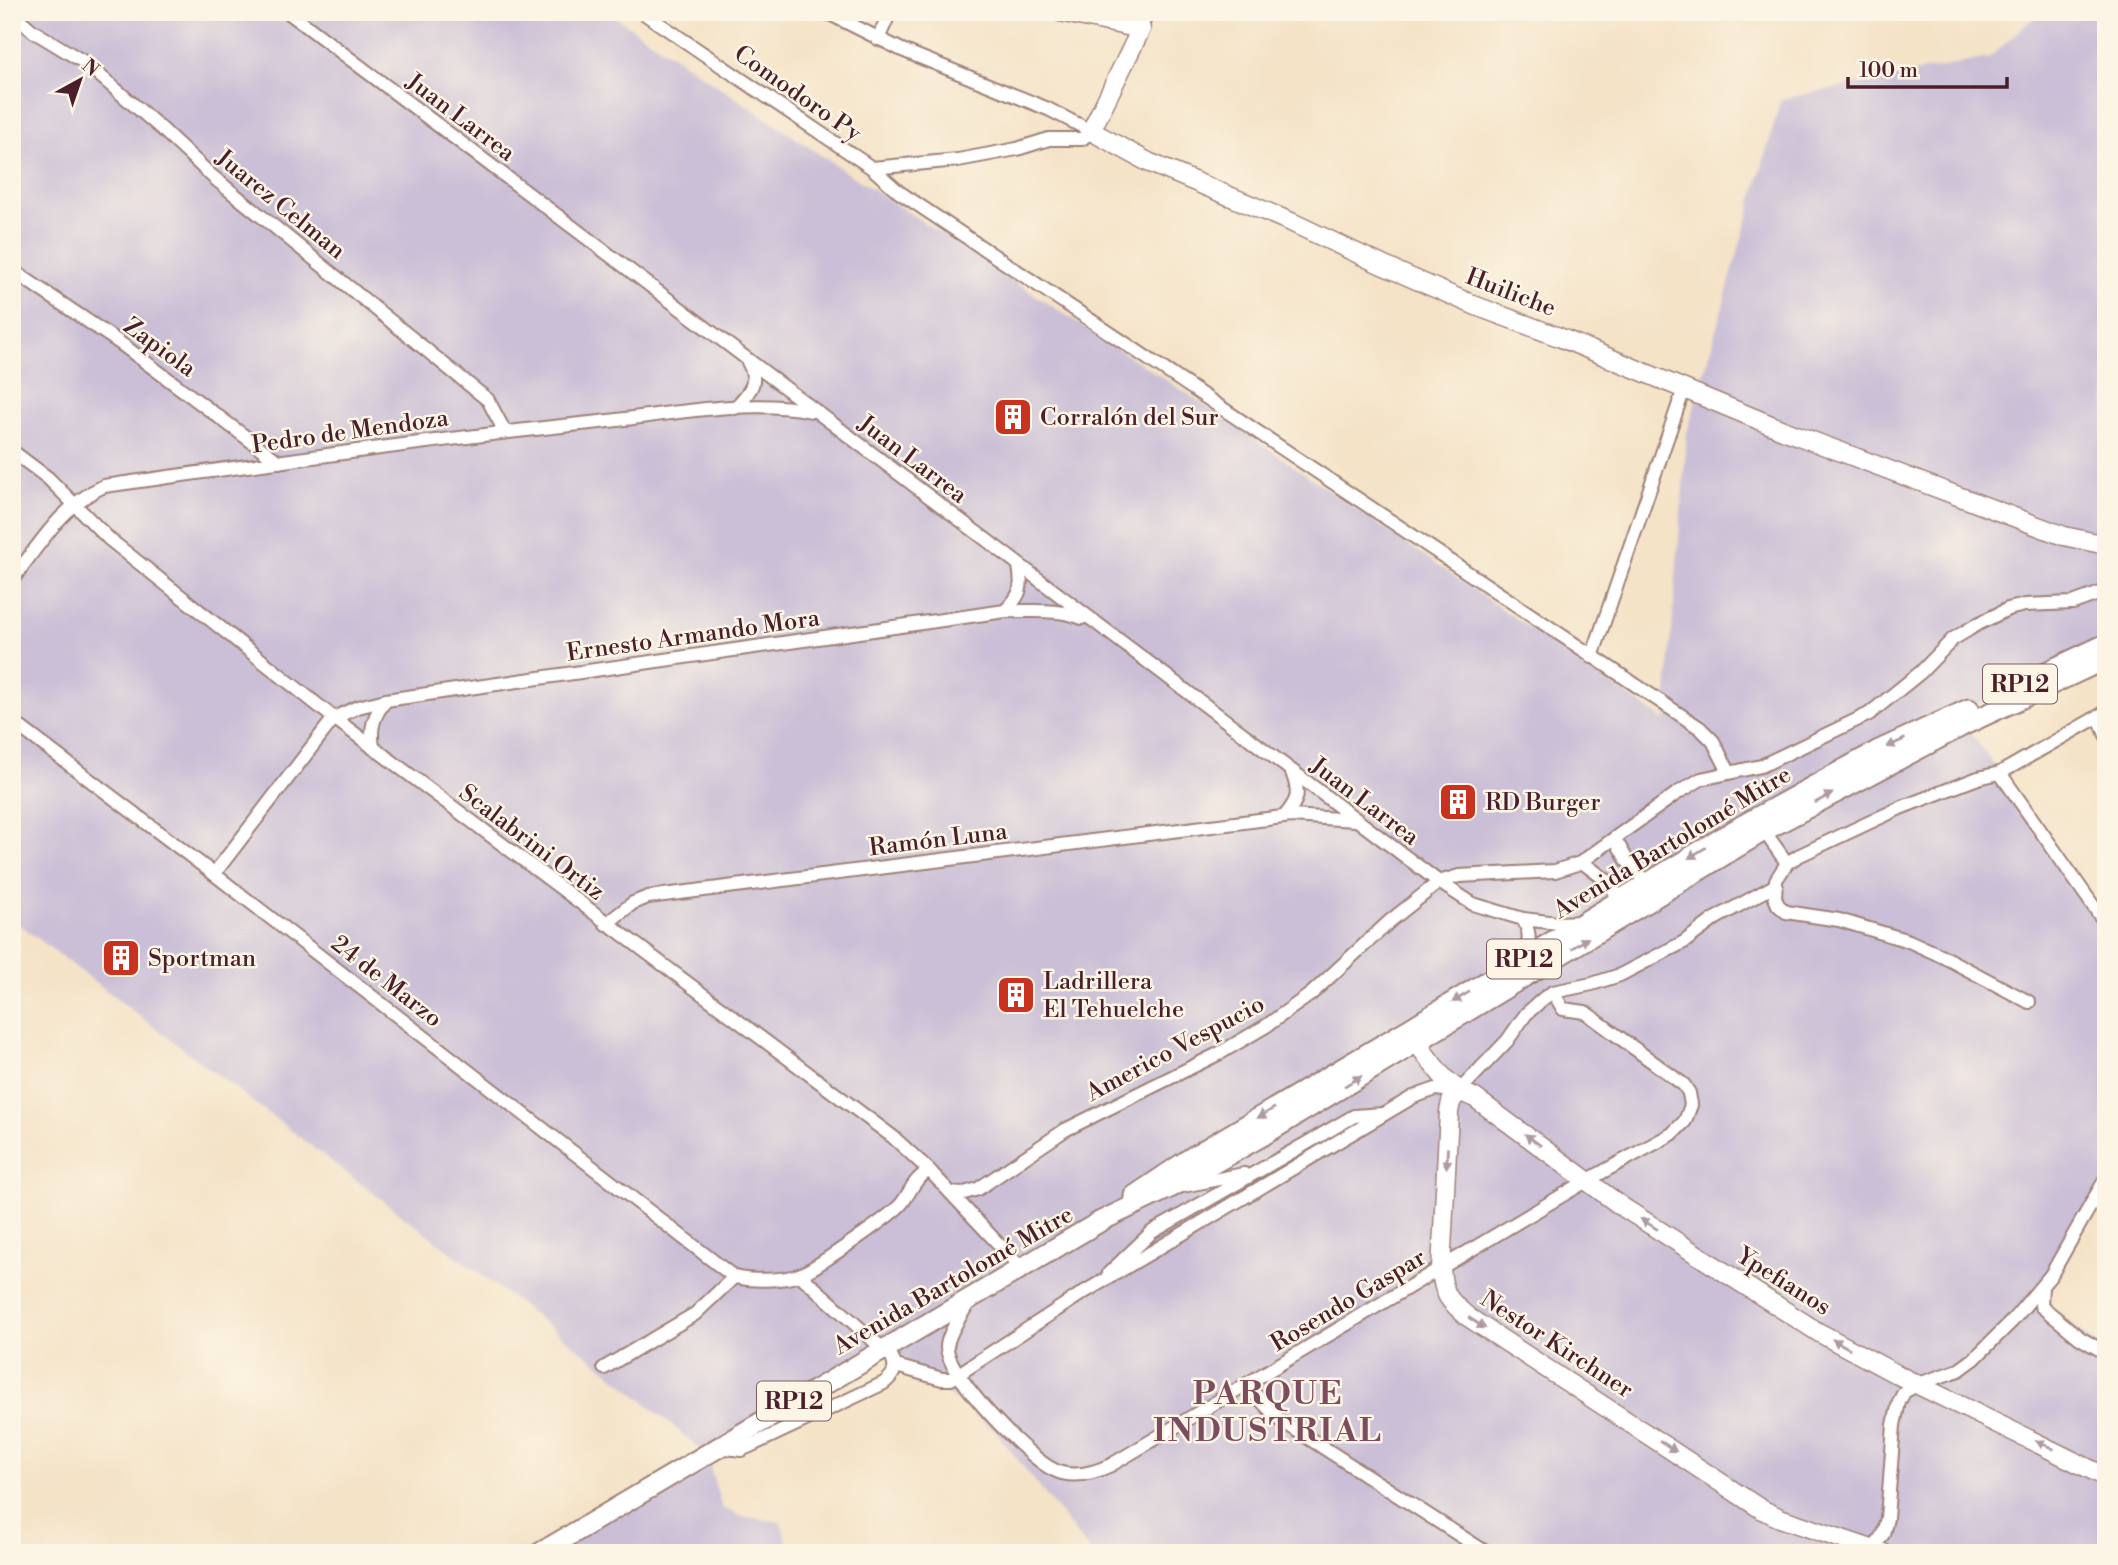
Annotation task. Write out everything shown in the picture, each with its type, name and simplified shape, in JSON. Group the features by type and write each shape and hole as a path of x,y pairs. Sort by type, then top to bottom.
{"main road":[{"name":"Avenida Bartolomé Mitre","path":"1101,1222 1144,1187 1192,1157 1783,802 1877,751 2106,644"},
{"name":"Avenida Bartolomé Mitre","path":"540,1553 1101,1222 1169,1189 1418,1043 1764,831 1962,726 2106,659"}],"street":[{"name":"Juan Larrea","path":"288,12 1438,882 1473,904 1523,919 1558,923 1584,922"},
{"name":"Comodoro Py","path":"642,12 867,165 899,192 1700,728 1713,741 1729,772"},
{"path":"826,12 878,39 1048,109 1091,131"},
{"path":"878,39 890,12"},
{"path":"867,165 958,160 1017,149 1049,139 1082,139 1091,131 1144,20 1060,12"},
{"name":"Juarez Celman","path":"19,19 33,31 84,62 163,130 212,177 488,400 505,432"},
{"name":"Huiliche","path":"1091,131 1148,162 1291,222 1476,306 1559,337 1783,430 2051,532 2106,545"},
{"name":"Zapiola","path":"12,270 120,343 279,462"},
{"path":"735,408 752,386 755,373 748,361"},
{"path":"1592,657 1684,388"},
{"name":"Pedro de Mendoza","path":"12,580 60,517 88,493 104,486 505,432 735,408 783,405 814,411"},
{"name":"Scalabrini Ortiz","path":"12,451 48,478 109,538 334,718 894,1138 929,1170 1023,1270"},
{"path":"1005,611 1016,600 1022,584 1019,566"},
{"name":"Americo Vespucio","path":"951,1193 961,1194 992,1182 1065,1130 1220,1053 1266,1026 1311,995 1438,882 1459,876 1555,871 1582,862 1691,784 1717,774 1761,766 1870,714 1921,672 1953,639 1998,614 2025,606 2073,603 2106,591"},
{"name":"Ernesto Armando Mora","path":"334,718 358,707 386,700 1005,611 1072,614 1095,624"},
{"path":"373,748 370,733 372,720 386,700"},
{"path":"2029,1002 1909,941 1839,920 1786,912 1778,905 1776,885 1780,871 1798,856 1900,808 1978,778 2000,773 2102,714 2106,735"},
{"path":"214,874 334,718"},
{"name":"24 de Marzo","path":"12,721 734,1277"},
{"path":"1284,817 1295,804 1298,790 1292,772"},
{"path":"2000,773 2106,924"},
{"name":"Ramón Luna","path":"606,924 633,903 648,897 1284,817 1356,820"},
{"path":"1764,831 1787,863"},
{"path":"1615,839 1631,867 1649,883"},
{"path":"1582,862 1606,880 1621,900"},
{"path":"1458,1092 1507,1041 1535,1005 1553,992 1620,975 1684,942 1716,918 1776,885"},
{"path":"1512,966 1526,949 1530,939 1523,919"},
{"name":"Rosendo Gaspar","path":"971,1299 947,1346 958,1375 972,1394 1020,1444 1055,1471 1074,1474 1098,1471 1111,1465 1588,1180 1672,1134 1685,1121 1690,1105 1689,1093 1684,1085 1585,1012 1563,1009 1553,992"},
{"path":"1418,1043 1458,1092"},
{"path":"896,1366 951,1379 1096,1285 1424,1092 1436,1089 1458,1092"},
{"name":"Ypefianos","path":"1458,1092 1475,1098 1621,1206 1818,1332 2106,1477"},
{"name":"Nestor Kirchner","path":"1458,1092 1451,1102 1449,1112 1441,1269 1445,1293 1454,1305 1468,1317 1760,1509 1876,1551"},
{"path":"1096,1285 1152,1232 1354,1116 1386,1114"},
{"path":"604,1368 695,1314 734,1277 751,1281 800,1275 883,1220 902,1203 914,1181 929,1170"},
{"path":"1169,1189 1262,1170"},
{"path":"1876,1551 1887,1518 1894,1424 1904,1392 1918,1384 1945,1376 1974,1359 2012,1321 2051,1275 2106,1178"},
{"path":"2095,1197 2106,1210"},
{"path":"718,1447 741,1450 892,1377 896,1366 892,1357 800,1275"},
{"path":"2042,1286 2041,1306 2080,1338 2106,1353"},
{"path":"1247,1386 1279,1419 1487,1553"}],"shaded area":[{"path":"26,12 608,12 846,172 1206,406 1665,721 1687,433 1781,99 1989,58 2040,12 2101,12 2106,15 2106,644 1958,714 2106,924 2106,1178 2040,1298 2106,1353 2106,1553 1091,1553 997,1433 903,1359 883,1349 706,1454 604,1368 12,919 12,26"},
{"path":"706,1454 722,1508 741,1516 781,1522 791,1553 540,1553"}],"place":[{"name":"Corralón del Sur","path":"1013,417"},
{"name":"RD Burger","path":"1458,802"},
{"name":"Sportman","path":"121,958"},
{"name":"Ladrillera El Tehuelche","path":"1016,995"}],"district":[{"name":"PARQUE INDUSTRIAL","path":"1268,1412"}]}
